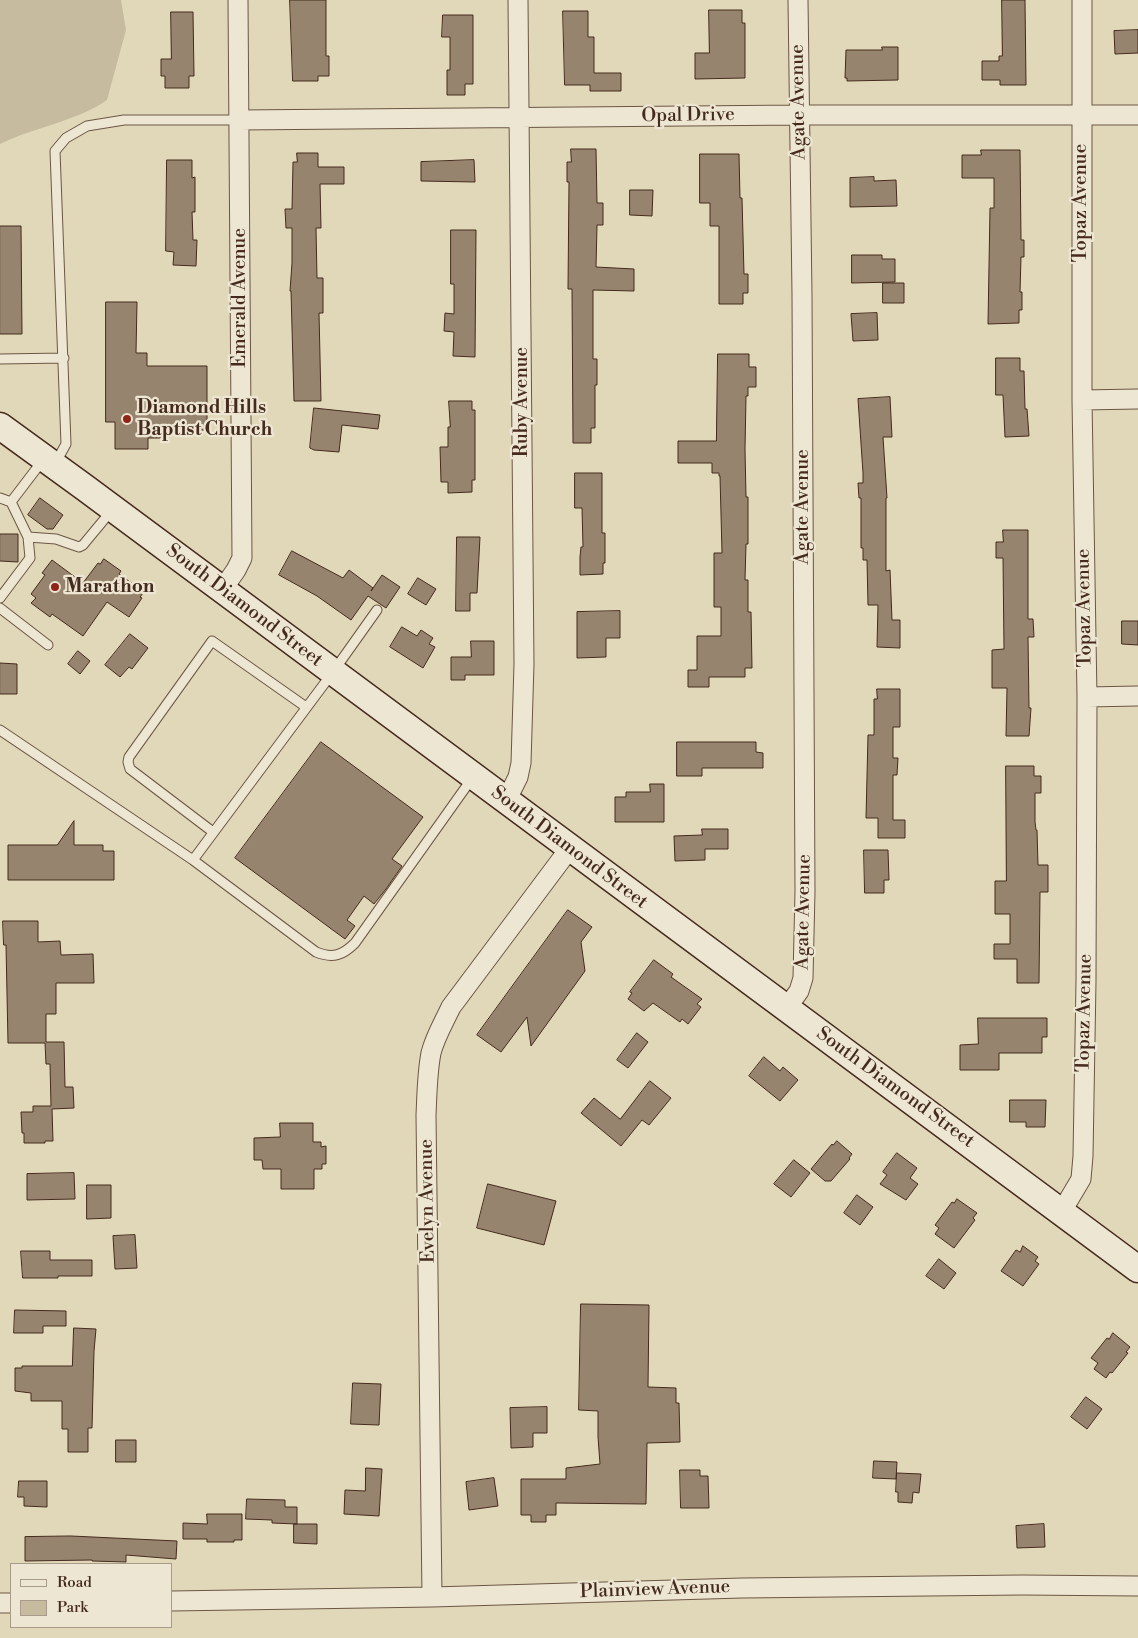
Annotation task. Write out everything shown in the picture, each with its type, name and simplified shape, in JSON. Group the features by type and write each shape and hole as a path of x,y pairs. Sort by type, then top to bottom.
{"street":[{"name":"Emerald Avenue","path":"222,590 242,558 238,0"},
{"name":"Ruby Avenue","path":"506,801 518,777 521,763 524,664 518,0"},
{"name":"Agate Avenue","path":"786,1009 804,978 805,910 802,294 798,0"},
{"name":"Topaz Avenue","path":"1062,1211 1081,1179 1083,1156 1087,697 1082,400 1082,0"},
{"name":"Opal Drive","path":"239,120 799,115 1138,115"},
{"path":"1082,400 1138,400"},
{"name":"South Diamond Street","path":"0,426 786,1009 1062,1211 1138,1270"},
{"path":"1087,697 1138,696"},
{"name":"Evelyn Avenue","path":"432,1597 426,1115 432,1052 440,1028 451,1007 570,848"},
{"name":"Plainview Avenue","path":"172,1601 432,1597 742,1588 1012,1585 1138,1586"}],"lane":[{"path":"11,502 66,444 55,151 66,138 86,126 124,120 239,120"},
{"path":"0,359 64,358"},
{"path":"0,498 11,502 28,536 30,558 0,598"},
{"path":"28,536 56,539 79,547 84,545 114,509"},
{"path":"0,608 48,645"},
{"path":"193,860 377,610"},
{"path":"213,832 130,769 128,762 129,757 212,641 306,707"},
{"path":"0,730 193,860 316,952 326,956 340,956 355,943 474,777"}],"green space":[{"path":"0,0 121,0 126,30 107,100 82,114 0,144"}],"building":[{"path":"290,0 326,0 326,56 329,56 329,76 318,76 318,81 293,81"},
{"path":"1002,0 1025,0 1026,85 1000,85 1000,80 982,80 982,61 999,61 999,56 1002,56"},
{"path":"709,10 742,10 742,23 745,23 745,78 695,79 695,53 709,53"},
{"path":"563,11 588,11 588,37 594,37 594,73 621,73 621,91 590,91 590,85 565,85"},
{"path":"171,12 193,12 194,76 189,76 189,88 165,88 165,76 161,76 161,59 171,59"},
{"path":"443,15 473,15 473,84 465,84 465,95 447,95 447,70 450,70 450,37 442,37"},
{"path":"1138,30 1138,53 1115,54 1114,31"},
{"path":"882,47 898,47 898,80 847,81 847,78 845,78 846,50 882,50"},
{"path":"571,149 596,149 597,203 603,203 603,225 597,225 596,267 634,269 634,291 593,290 593,359 597,359 597,385 595,385 595,428 591,428 591,443 573,443 572,289 568,289 569,182 567,182 567,162 571,162"},
{"path":"981,150 1020,150 1021,240 1024,240 1024,257 1021,257 1020,292 1022,292 1022,310 1019,310 1019,323 988,324 990,208 994,208 994,178 962,178 962,155 981,155"},
{"path":"297,153 318,153 318,167 344,167 344,184 320,184 321,228 316,228 317,278 323,278 323,313 319,313 321,401 294,401 290,291 292,228 286,228 285,209 292,209 293,162 297,162"},
{"path":"700,154 739,154 744,274 748,274 748,293 743,293 743,304 719,304 719,226 710,226 710,203 700,203"},
{"path":"167,160 192,160 192,178 195,177 195,212 192,212 193,240 197,240 196,266 173,265 174,252 166,251"},
{"path":"474,160 475,182 421,181 421,162"},
{"path":"874,177 874,181 896,180 897,206 850,207 850,178"},
{"path":"630,190 653,190 652,216 630,215"},
{"path":"0,226 21,226 22,334 0,334"},
{"path":"451,230 476,230 475,357 453,356 454,332 444,331 445,313 454,314 454,284 451,284"},
{"path":"852,255 882,255 882,259 895,259 895,282 852,283"},
{"path":"883,283 904,283 904,303 883,303"},
{"path":"106,302 137,302 136,353 147,353 147,366 207,366 207,430 160,430 160,438 148,438 148,449 115,449 115,422 106,422"},
{"path":"877,313 878,340 853,341 851,314"},
{"path":"718,354 749,354 749,367 756,367 756,387 748,387 748,396 746,396 745,449 748,544 746,544 745,580 748,580 748,612 751,612 752,668 745,668 745,677 709,677 709,687 688,687 688,670 697,670 697,636 721,636 721,607 714,607 714,553 722,553 720,476 719,473 712,473 712,463 678,463 678,441 716,441"},
{"path":"996,358 1020,358 1020,371 1024,371 1025,409 1027,409 1029,436 1005,437 1003,395 996,395"},
{"path":"890,397 892,437 883,437 887,498 886,571 890,570 892,620 900,620 900,648 877,647 878,605 868,605 867,560 863,560 863,548 861,548 861,498 859,498 858,483 863,483 863,473 858,399"},
{"path":"449,401 472,401 472,410 475,410 475,480 472,480 472,492 448,493 448,482 441,482 440,447 448,447 448,427 450,427"},
{"path":"314,408 380,415 378,429 342,425 339,452 314,450 310,448"},
{"path":"575,473 602,473 602,533 605,533 603,574 580,575 581,547 583,547 582,508 575,508"},
{"name":"Marathon","path":"40,498 63,515 53,529 47,529 28,515"},
{"path":"1003,530 1028,530 1028,619 1033,619 1034,637 1028,637 1029,708 1031,708 1029,736 1006,736 1007,688 992,688 992,650 1004,649 1003,558 996,558 996,542 1003,542"},
{"name":"Marathon","path":"0,534 18,534 18,562 0,561"},
{"path":"457,537 480,537 477,593 470,593 470,611 456,611"},
{"path":"292,551 343,578 349,570 373,588 371,591 382,575 400,587 386,608 368,596 351,620 317,596 279,575"},
{"path":"104,559 121,571 119,574 144,592 129,617 107,602 83,636 52,614 50,617 31,603 36,598 31,594 45,575 42,573 52,560 83,583 98,563 100,564"},
{"path":"418,578 436,589 426,605 408,594"},
{"path":"620,611 620,638 606,638 606,657 577,658 577,612"},
{"path":"1122,621 1138,621 1138,645 1122,644"},
{"path":"402,627 417,636 421,630 433,638 429,644 435,647 423,668 390,647"},
{"path":"130,634 148,648 132,669 129,667 120,677 105,665"},
{"path":"471,641 494,641 494,675 465,675 465,680 451,680 451,657 471,657"},
{"path":"78,651 90,661 80,674 68,664"},
{"path":"0,663 17,664 17,694 0,694"},
{"path":"877,689 900,689 900,727 893,727 893,758 898,758 897,775 893,775 893,820 905,820 905,838 878,838 878,818 866,818 868,735 874,735 874,699 877,699"},
{"path":"321,742 423,817 392,859 402,866 374,904 364,896 347,920 355,926 345,939 235,858"},
{"path":"677,742 756,742 756,752 763,753 763,768 702,768 702,776 677,776"},
{"path":"1006,766 1034,766 1034,776 1041,776 1041,793 1035,793 1035,822 1038,865 1048,865 1048,892 1040,892 1039,983 1017,983 1017,959 994,959 994,944 1010,944 1010,914 995,914 995,881 1006,881"},
{"path":"650,784 664,784 664,822 615,822 615,797 626,797 626,792 650,792"},
{"path":"74,821 74,845 103,845 103,851 114,851 114,880 8,880 8,845 57,845"},
{"path":"702,829 728,829 728,849 705,849 705,860 675,861 674,836 702,835"},
{"path":"864,850 888,850 889,880 884,880 884,893 865,893"},
{"path":"568,910 592,927 581,942 585,971 531,1046 527,1017 501,1052 477,1035"},
{"path":"3,921 38,921 38,942 60,941 61,955 93,954 94,983 56,983 56,1014 46,1014 46,1042 64,1042 65,1087 73,1087 74,1108 52,1109 53,1141 45,1141 45,1143 24,1143 24,1133 22,1133 21,1112 33,1112 33,1106 51,1106 50,1064 46,1064 45,1043 8,1043 6,945 4,945"},
{"path":"654,960 673,974 671,977 702,999 697,1004 701,1007 688,1024 682,1019 680,1022 653,1003 644,1011 628,999 632,993 630,992"},
{"path":"978,1018 1047,1018 1047,1037 1042,1037 1042,1053 999,1053 999,1070 960,1070 960,1045 978,1044"},
{"path":"637,1033 648,1042 628,1068 617,1060"},
{"path":"764,1057 780,1071 783,1067 798,1080 780,1101 749,1076"},
{"path":"650,1081 671,1098 649,1125 642,1120 621,1146 581,1113 594,1098 620,1119"},
{"path":"1010,1100 1046,1100 1045,1127 1026,1127 1026,1122 1010,1122"},
{"path":"280,1123 313,1123 313,1142 321,1142 321,1147 326,1146 326,1164 322,1164 322,1169 314,1169 314,1189 281,1189 281,1169 263,1169 262,1160 254,1160 254,1138 280,1137"},
{"path":"837,1141 852,1154 831,1181 825,1181 811,1169 832,1144"},
{"path":"897,1153 917,1168 910,1178 918,1184 906,1200 880,1184 887,1175 883,1172"},
{"path":"794,1160 810,1173 791,1197 774,1184"},
{"path":"74,1173 75,1199 27,1200 27,1174"},
{"path":"488,1184 556,1201 544,1245 477,1228"},
{"path":"87,1185 111,1185 111,1218 87,1219"},
{"path":"857,1195 873,1207 860,1225 844,1213"},
{"path":"957,1199 977,1213 973,1218 975,1220 954,1248 935,1234 939,1228 935,1225 952,1202 954,1203"},
{"path":"135,1235 137,1268 115,1269 113,1236"},
{"path":"1023,1246 1038,1257 1035,1261 1039,1264 1023,1286 1001,1271 1016,1250 1020,1252"},
{"path":"21,1251 50,1251 50,1260 92,1260 92,1276 23,1278"},
{"path":"939,1259 956,1273 944,1289 926,1276"},
{"path":"581,1304 649,1305 648,1387 676,1388 676,1403 679,1403 680,1442 647,1443 646,1504 556,1503 556,1515 546,1515 546,1522 531,1522 531,1515 521,1515 521,1479 566,1479 566,1468 600,1464 598,1411 579,1410"},
{"path":"15,1310 66,1311 66,1326 43,1326 43,1333 14,1333"},
{"path":"74,1328 96,1329 92,1428 88,1428 88,1452 68,1452 68,1429 62,1429 62,1401 31,1401 31,1393 15,1391 15,1368 22,1368 22,1366 72,1366"},
{"path":"1113,1333 1130,1347 1126,1352 1128,1353 1106,1378 1094,1369 1098,1363 1091,1358"},
{"path":"353,1383 381,1384 379,1425 351,1424"},
{"path":"1086,1397 1102,1409 1087,1429 1071,1417"},
{"path":"547,1407 547,1433 533,1433 533,1447 511,1448 510,1408"},
{"path":"116,1440 136,1440 136,1462 116,1462"},
{"path":"874,1461 897,1462 896,1479 873,1478"},
{"path":"366,1468 382,1469 379,1516 344,1514 345,1490 365,1491"},
{"path":"680,1470 700,1470 700,1476 708,1476 709,1508 681,1508"},
{"path":"897,1473 921,1474 919,1493 913,1492 912,1503 898,1502 898,1492 896,1492"},
{"path":"494,1478 498,1506 469,1510 466,1482"},
{"path":"19,1481 47,1481 47,1507 24,1506 24,1497 18,1497"},
{"path":"247,1499 285,1500 285,1507 297,1507 297,1524 272,1523 272,1520 246,1519"},
{"path":"207,1514 242,1514 242,1540 234,1540 234,1542 207,1542 207,1539 183,1539 183,1523 207,1524"},
{"path":"294,1524 317,1524 317,1544 294,1543"},
{"path":"1044,1524 1045,1547 1017,1548 1016,1526"},
{"path":"71,1536 177,1541 176,1559 126,1555 126,1562 92,1560 25,1561 25,1537"}],"place":[{"name":"Diamond Hills Baptist Church","path":"127,419"},
{"name":"Marathon","path":"55,587"}]}
